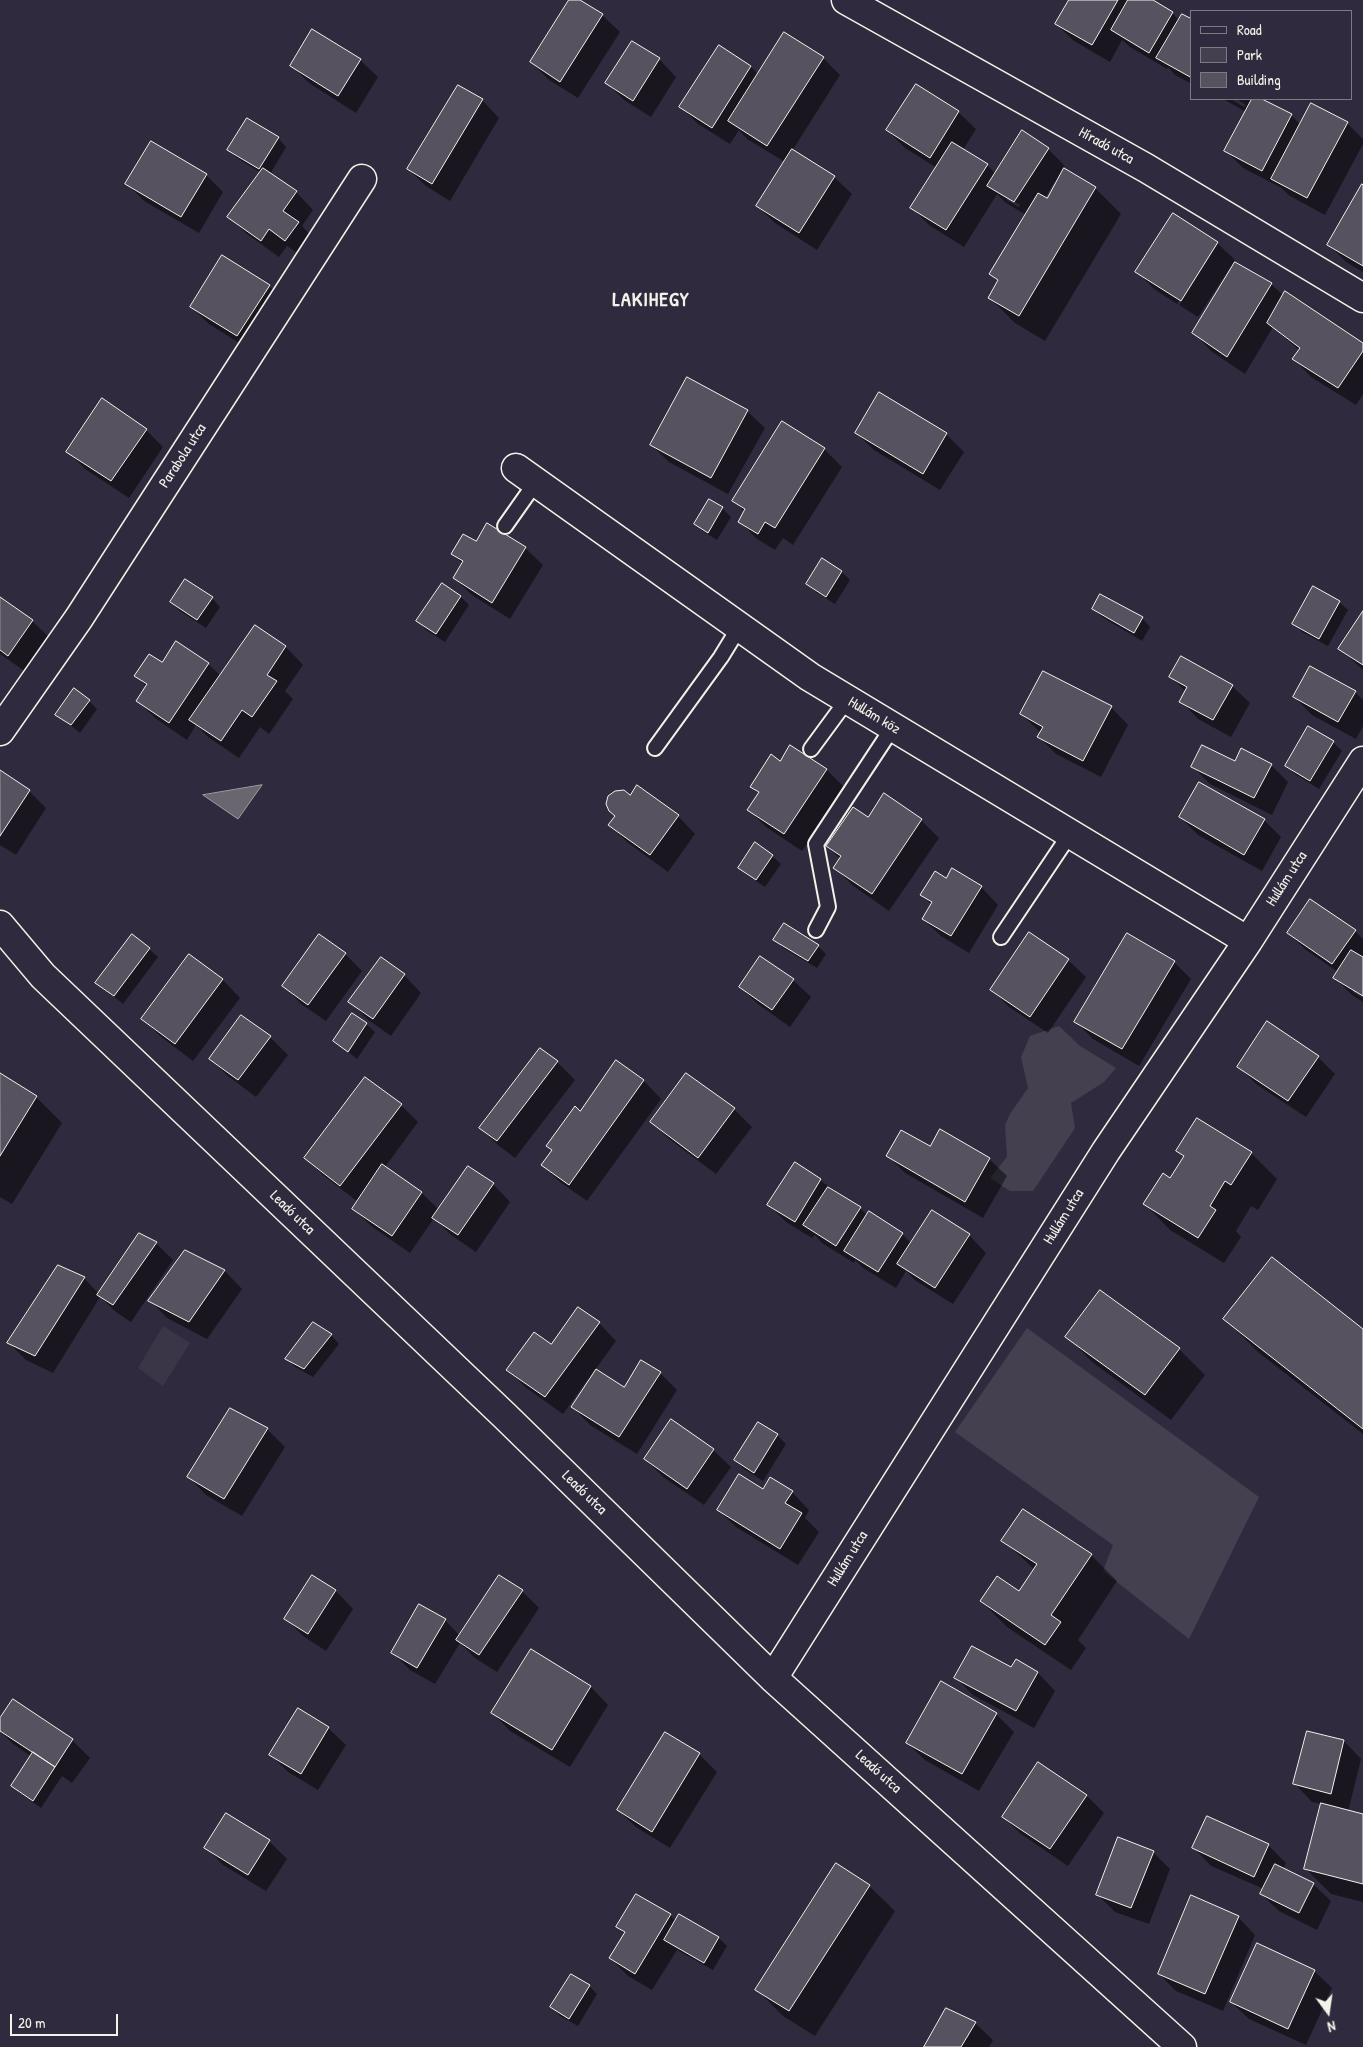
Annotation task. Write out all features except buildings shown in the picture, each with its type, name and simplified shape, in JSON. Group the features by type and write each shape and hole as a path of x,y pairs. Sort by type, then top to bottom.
{"street":[{"name":"Híradó utca","path":"846,0 1146,168 1363,298"},
{"name":"Parabola utca","path":"0,731 79,618 362,179"},
{"name":"Hullám köz","path":"526,475 810,677 1248,941"},
{"name":"Hullám utca","path":"773,1678 1106,1151 1248,941 1363,761"},
{"name":"Leadó utca","path":"0,925 43,976 506,1416 773,1678 1182,2047"}],"lane":[{"path":"505,526 526,475"},
{"path":"655,748 722,657 740,626"},
{"path":"811,749 847,700"},
{"path":"816,930 828,907 816,844 893,727"},
{"path":"1001,937 1070,834"}],"shaded area":[{"path":"262,785 238,819 203,795"},
{"path":"163,1326 190,1343 163,1386 138,1368"}],"green space":[{"path":"1059,1026 1080,1046 1116,1068 1104,1082 1071,1103 1075,1128 1033,1191 1010,1191 990,1178 1007,1157 1005,1125 1010,1114 1028,1088 1021,1057 1030,1036"},
{"path":"1027,1328 1259,1497 1189,1639 1103,1571 1113,1545 955,1432"}],"district":[{"name":"LAKIHEGY","path":"651,301"}]}
